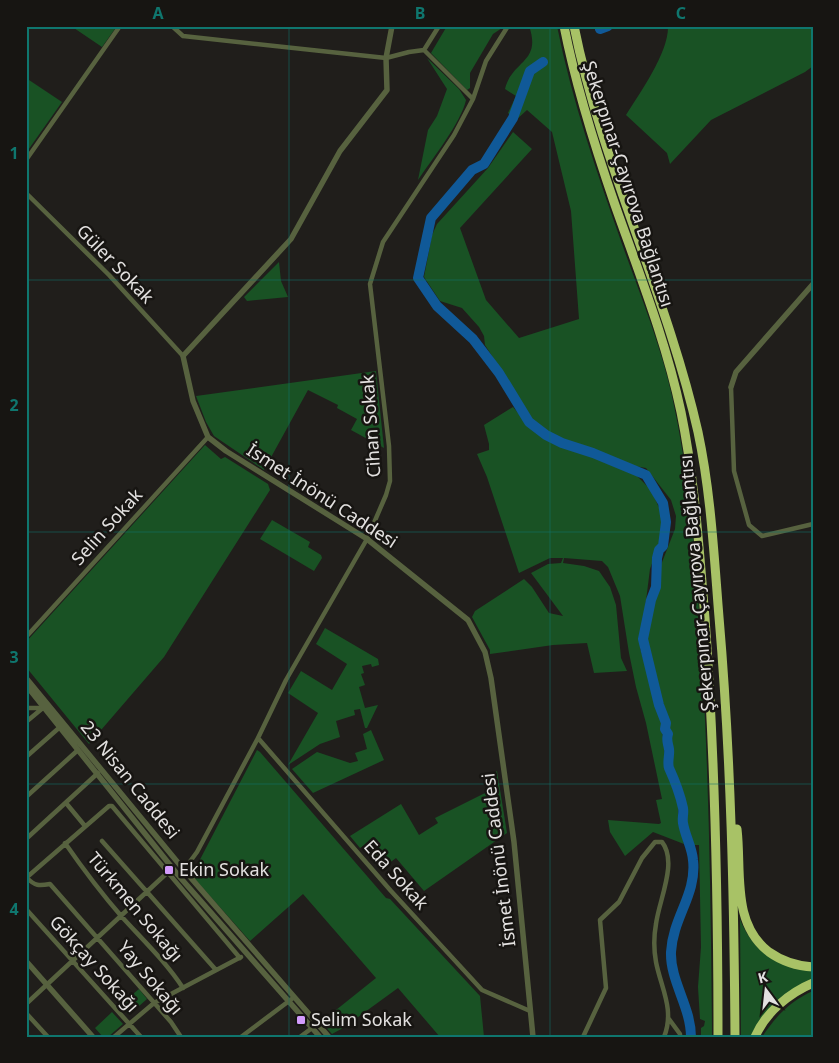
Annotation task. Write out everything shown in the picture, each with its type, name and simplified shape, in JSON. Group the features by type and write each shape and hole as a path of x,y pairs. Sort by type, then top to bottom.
{"highway":[{"name":"Şekerpınar-Çayırova Bağlantısı","path":"564,26 570,55 595,145 668,362 681,414 691,467 701,566 712,728 717,894 718,1037"},
{"name":"Şekerpınar-Çayırova Bağlantısı","path":"574,26 579,54 613,171 676,347 699,436 708,493 724,671 732,824 735,1037"},
{"path":"729,773 738,842 742,909 746,922 755,938 779,958 791,964 813,967"},
{"path":"755,1037 763,1022 781,1002 813,983"}],"street":[{"path":"26,160 120,26"},
{"path":"172,26 183,36 311,51 386,58 424,50"},
{"path":"183,356 291,239 340,151 386,90 386,58 392,26"},
{"path":"424,50 439,26"},
{"name":"Cihan Sokak","path":"178,875 197,852 258,738 286,680 367,539 386,495 390,481 389,446 370,284 383,242 454,135 473,99 486,61 508,26"},
{"path":"424,50 473,99"},
{"name":"Güler Sokak","path":"26,193 109,275 183,356"},
{"path":"813,284 736,372 731,387 734,471 749,525 762,536 813,524"},
{"name":"İsmet İnönü Caddesi","path":"183,356 193,402 208,437 226,451 367,539 468,620 484,652 491,678 514,842 533,1037"},
{"name":"Selin Sokak","path":"26,636 208,437"},
{"name":"23 Nisan Caddesi","path":"26,678 291,999 320,1037"},
{"name":"23 Nisan Caddesi","path":"26,685 178,875 247,954 329,1037"},
{"path":"26,708 43,708"},
{"path":"26,722 43,708"},
{"path":"26,758 60,727"},
{"name":"Eda Sokak","path":"258,738 391,891 482,990 530,1011"},
{"path":"26,797 78,750"},
{"path":"26,839 98,773"},
{"path":"66,803 85,826"},
{"path":"26,878 85,826 109,806 112,806 240,958"},
{"path":"102,841 216,970"},
{"path":"583,1037 606,988 600,920 619,902 642,858 655,842 662,842 666,848 669,865 656,923 656,960 669,1018 664,1037"},
{"name":"Türkmen Sokağı","path":"65,843 84,871 121,916 172,971 183,988"},
{"path":"26,1004 168,873"},
{"name":"Yay Sokağı","path":"26,878 32,884 38,886 50,884 171,1022 181,1037"},
{"name":"Gökçay Sokağı","path":"26,909 141,1037"},
{"path":"114,1037 129,1022 154,1003 247,954"},
{"path":"26,961 93,1037"},
{"path":"242,1037 291,999"},
{"path":"26,1013 48,1037"},
{"path":"669,1018 680,1034 680,1037"},
{"path":"300,1037 312,1028"}],"green space":[{"path":"71,26 117,26 102,47"},
{"path":"447,26 505,26 493,34 470,73 470,88 467,90 431,53"},
{"path":"529,26 557,26 570,82 586,137 656,339 672,396 678,427 688,488 704,692 709,840 712,1037 701,1037 701,1028 704,1026 705,1021 700,1019 698,987 701,947 699,845 690,845 685,807 672,766 668,723 658,695 645,642 648,636 653,602 657,590 659,570 675,529 676,516 671,500 646,468 628,465 566,442 549,434 529,419 485,345 484,336 479,327 462,308 440,301 424,277 432,235 437,224 488,168 513,132 532,149 460,228 486,300 519,338 579,319 571,211 552,132 527,110 516,120 508,113 516,96 505,89 509,79 529,55 532,47 532,38"},
{"path":"668,26 813,26 813,66 805,72 711,120 670,164 667,153 626,115 659,60 664,48"},
{"path":"427,58 459,89 466,100 452,130 418,180 428,130 437,116 447,89"},
{"path":"26,78 62,102 26,153"},
{"path":"279,262 281,281 288,297 247,301 244,297"},
{"path":"376,371 384,448 351,430 357,419 337,408 338,405 308,390 264,470 214,436 206,422 196,396"},
{"path":"513,407 530,427 562,447 589,453 632,471 651,490 662,514 660,540 650,569 640,648 661,719 666,767 678,802 678,819 684,844 653,832 625,856 610,832 608,820 661,823 656,800 662,799 646,723 636,687 620,596 608,567 602,561 564,558 563,563 584,566 599,571 610,587 616,605 621,658 627,671 594,673 587,643 553,645 490,654 490,650 472,617 475,611 524,579 532,587 549,613 563,616 531,573 548,564 561,563 563,558 550,558 519,573 487,477 477,454 489,450 484,425"},
{"path":"205,445 221,459 225,457 268,484 270,490 164,657 89,744 26,667 26,642"},
{"path":"272,520 310,542 308,547 321,555 322,558 314,571 260,539"},
{"path":"325,628 378,659 379,665 372,667 371,664 362,666 364,673 361,674 365,685 359,687 365,708 378,705 367,728 365,728 360,709 354,710 355,715 336,721 340,737 320,744 288,765 318,713 288,693 301,671 332,690 347,664 316,644"},
{"path":"371,730 384,760 313,793 292,769 317,752 350,763 358,761 355,753 367,749 363,734"},
{"path":"257,750 386,898 390,899 480,996 484,1037 440,1037 398,988 332,1034 321,1022 376,978 303,894 250,941 194,878 193,873"},
{"path":"497,771 507,833 424,891 396,858 384,867 365,845 360,848 350,836 401,804 419,835 438,823 435,818 493,789 490,776"},
{"path":"740,919 752,940 768,956 789,967 813,971 813,978 776,1002 762,1018 751,1037 741,1037"},
{"path":"139,989 147,999 129,1015 120,1005"},
{"path":"813,991 813,1037 762,1037 784,1010 797,999"},
{"path":"112,1012 123,1024 108,1037 103,1037 95,1028"}],"waterway":[{"path":"600,29 608,26"},
{"path":"543,62 530,71 513,118 484,164 472,170 431,218 418,278 437,306 473,339 499,373 529,422 546,435 562,443 593,453 646,475 663,503 666,522 663,546 659,550 657,558 656,587 651,600 643,639 659,705 666,723 665,729 668,734 669,751 668,766 682,803 683,823 693,860 692,884 676,928 671,952 674,973 688,1015 691,1037"}],"place":[{"name":"Ekin Sokak","path":"169,870"},
{"name":"Selim Sokak","path":"301,1020"}]}
